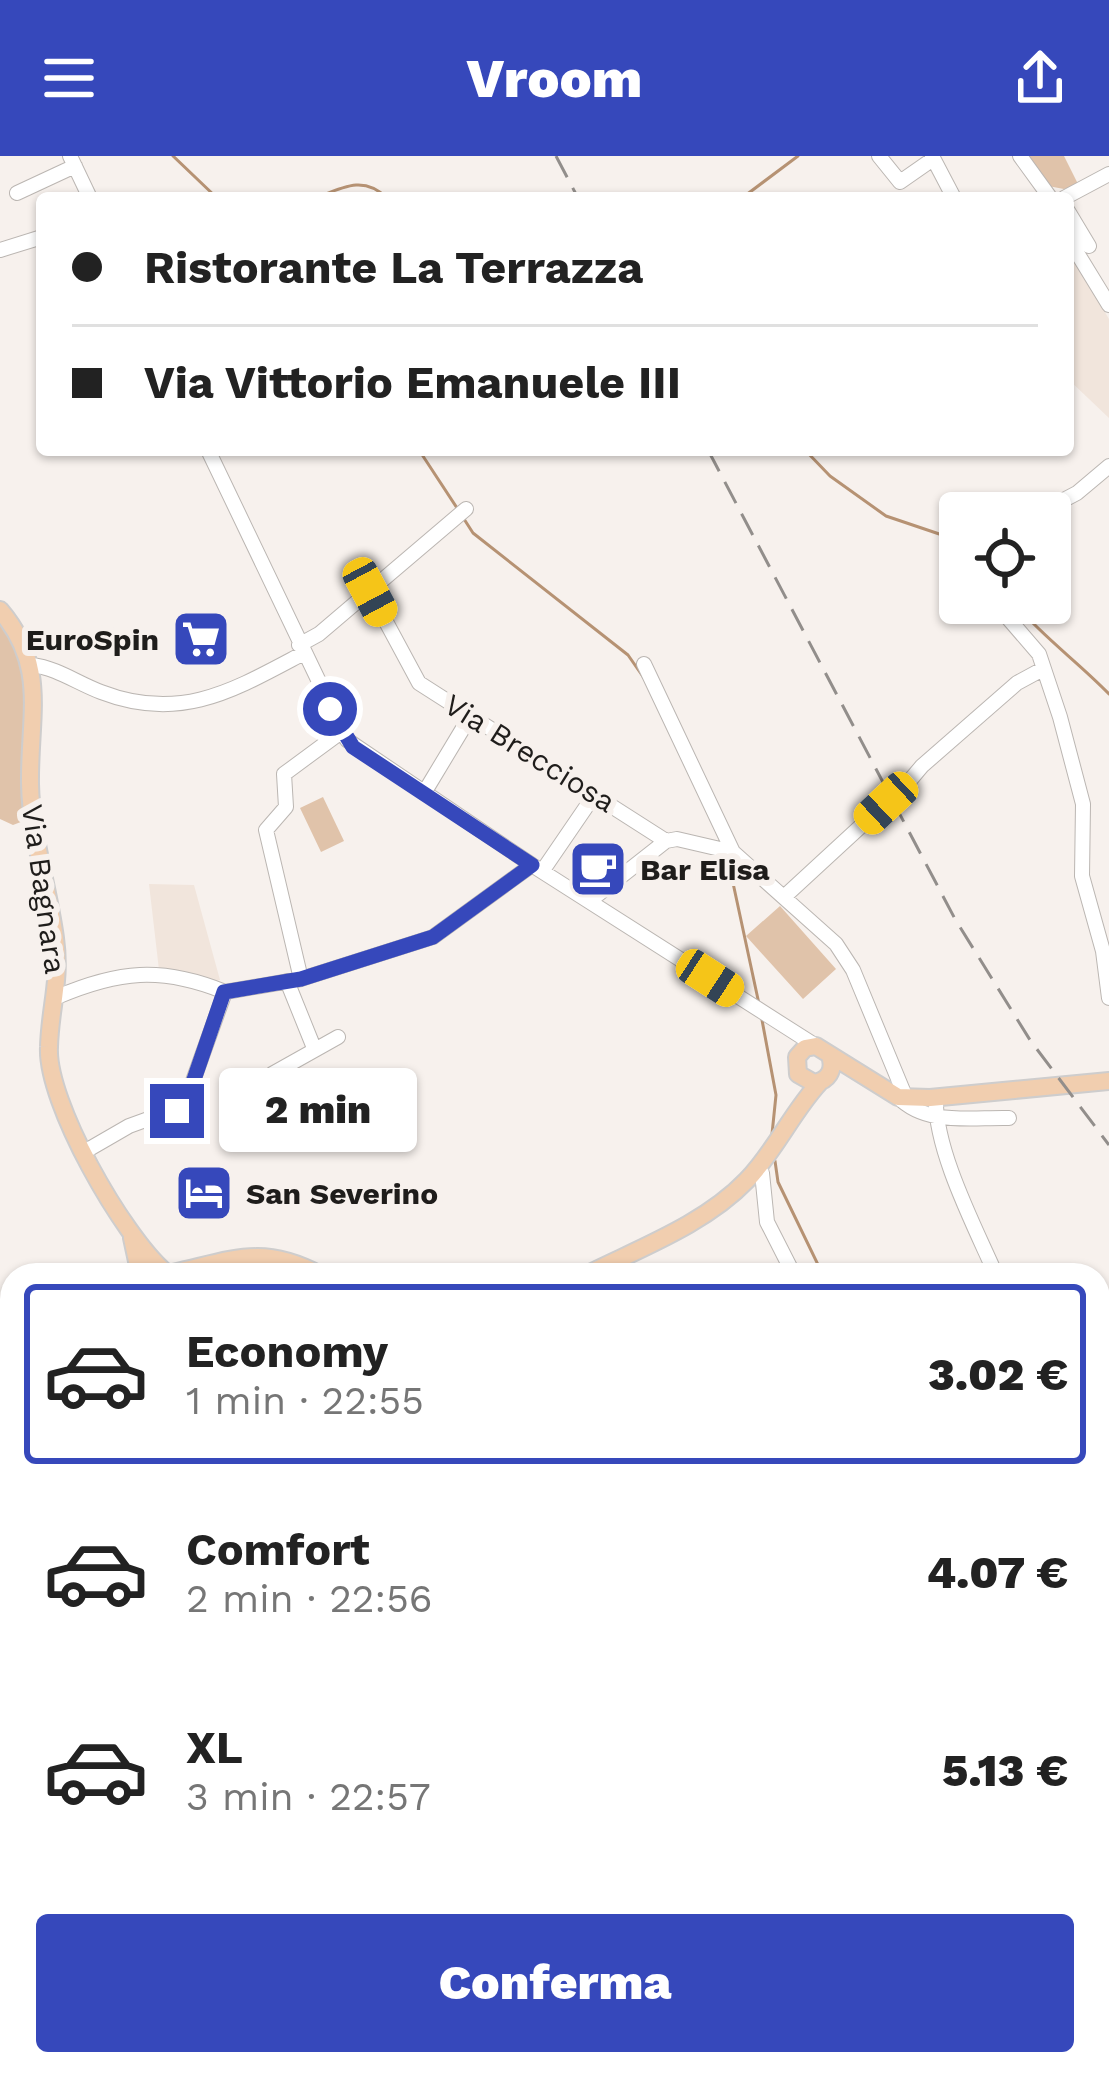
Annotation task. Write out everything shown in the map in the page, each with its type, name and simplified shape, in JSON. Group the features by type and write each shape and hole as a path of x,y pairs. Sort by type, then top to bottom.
{"main road":[{"path":"0,610 25,644 32,665"},
{"name":"Via Bagnara","path":"32,665 30,784 56,939 51,1069 61,1105 84,1152 132,1237 157,1263"},
{"path":"609,1263 712,1210 758,1168 801,1102 813,1060 853,1070 902,1097 1109,1082"},
{"name":"Via Bagnara","path":"132,1237 136,1263"},
{"path":"244,1263 272,1256 290,1263"}],"street":[{"path":"880,156 900,182 933,157 950,192"},
{"path":"1020,156 1051,192"},
{"path":"17,193 72,161 87,192"},
{"path":"1069,192 1109,174"},
{"path":"1074,221 1089,246"},
{"path":"0,250 36,239"},
{"path":"1074,248 1109,305"},
{"path":"211,456 341,732 353,747 770,1016 813,1060"},
{"path":"1071,496 1109,466"},
{"path":"32,665 49,667 136,704 171,706 238,689 302,649 466,509"},
{"name":"Via Brecciosa","path":"370,592 419,683 666,842"},
{"path":"1013,624 1039,654 1083,804 1082,877 1103,951 1109,998"},
{"path":"644,664 730,851 836,944 853,970 909,1108 938,1117 1009,1118"},
{"path":"784,897 922,766 1017,683 1041,670"},
{"path":"424,794 471,715"},
{"path":"314,1048 294,980 266,830 286,807 284,774 341,732"},
{"path":"57,997 95,981 137,973 186,980 224,992 294,980 433,937 538,867 595,794"},
{"path":"591,899 666,842 677,839 730,851"},
{"path":"84,1152 129,1126 184,1106 224,992"},
{"path":"272,1074 338,1037"},
{"path":"936,1097 962,1197 991,1263"},
{"path":"758,1168 767,1222 788,1263"}],"shaded area":[{"path":"1027,156 1064,156 1078,184 1064,189 1048,186"},
{"path":"1074,260 1109,319 1109,418 1074,385"},
{"path":"0,621 23,654 26,820 13,825 0,819"},
{"path":"323,797 344,841 321,852 300,808"},
{"path":"149,884 194,885 220,980 159,970"},
{"path":"780,906 836,969 803,999 746,936"}],"waterway":[{"path":"173,156 211,192"},
{"path":"750,192 798,156"},
{"path":"331,192 362,185 379,192"},
{"path":"423,456 459,511"},
{"path":"811,456 830,476 886,516 939,534"},
{"path":"464,519 473,533 628,655 644,678"},
{"path":"1034,624 1109,694"},
{"path":"727,855 759,1004"},
{"path":"762,1020 776,1095 772,1134"},
{"path":"775,1161 778,1182 817,1263"}],"railway":[{"path":"556,156 575,192"},
{"path":"711,456 955,919 1030,1040 1109,1145"}],"place":[{"name":"EuroSpin","path":"201,639"},
{"name":"Bar Elisa","path":"598,869"},
{"name":"San Severino","path":"204,1193"}],"route":[{"path":"177,1111 188,1097 224,992 301,979 433,937 532,865 353,747 330,709"}]}
